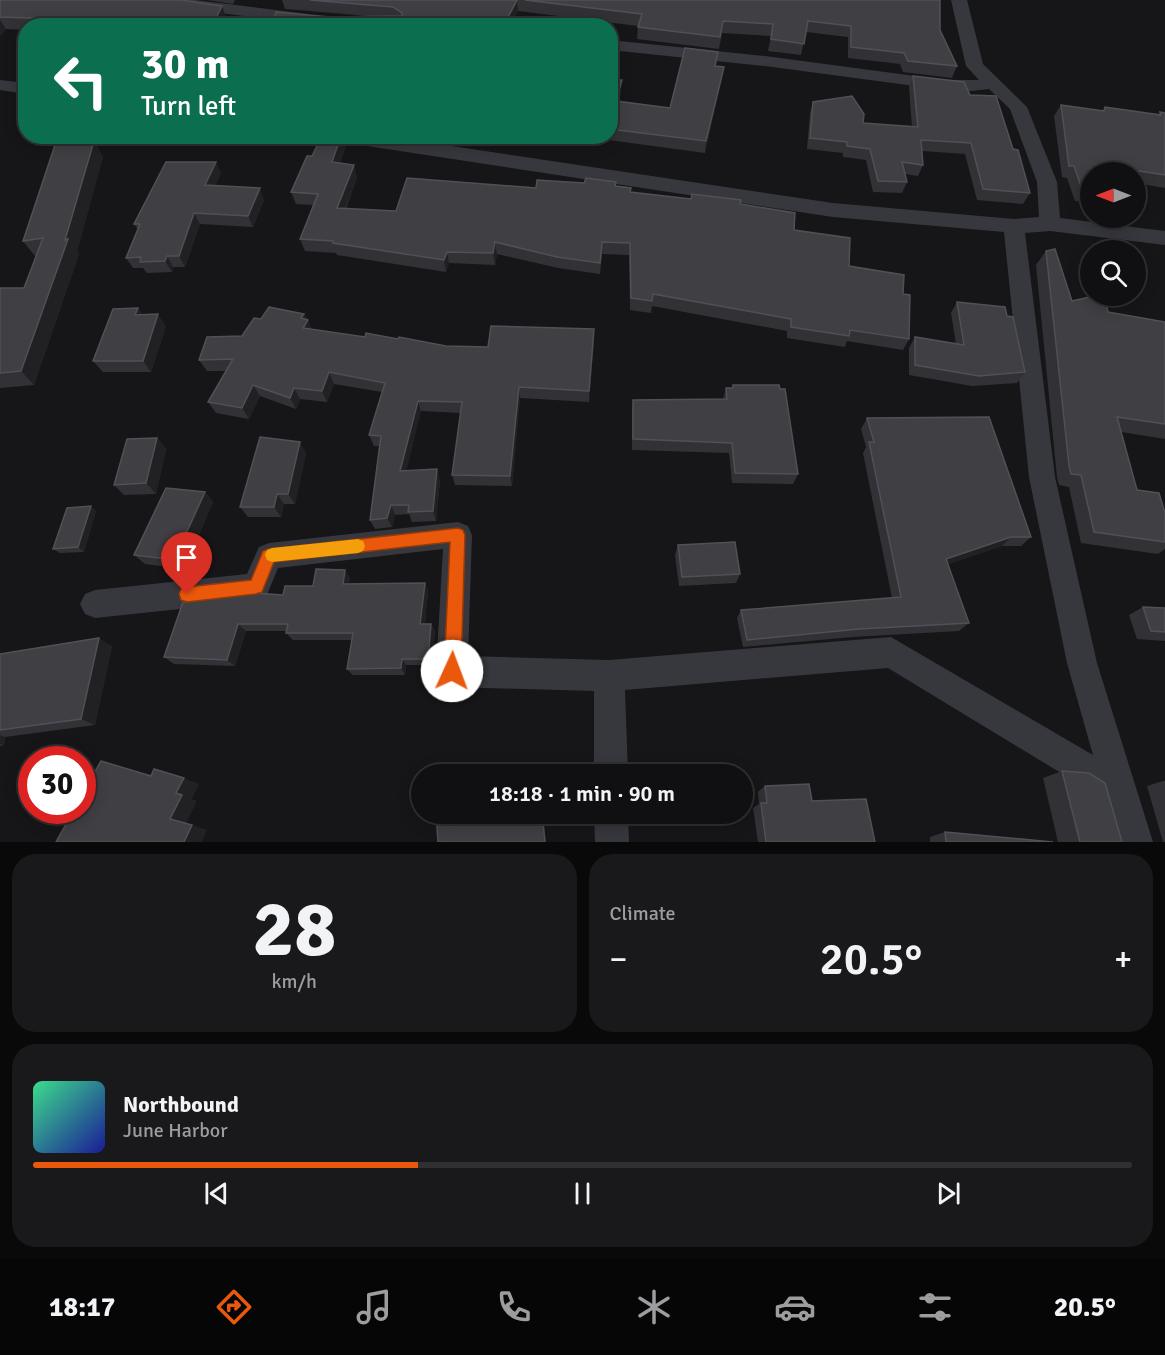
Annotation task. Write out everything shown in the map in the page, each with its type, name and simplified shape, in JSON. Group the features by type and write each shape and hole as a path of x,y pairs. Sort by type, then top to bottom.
{"street":[{"path":"156,0 249,14 296,18"},
{"path":"959,0 975,66 1018,106 1047,182 1050,224"},
{"path":"618,46 945,85 971,86 993,83"},
{"path":"0,86 18,88"},
{"path":"394,144 833,210 1014,226 1050,224 1165,238"},
{"path":"1014,226 1041,477 1082,663 1136,842"},
{"path":"94,604 256,587 269,556 458,535 452,671 609,676 891,652 1120,790"},
{"path":"609,676 611,764"},
{"path":"611,824 612,842"}],"building":[{"path":"0,0 181,0 222,6 216,18 0,17"},
{"path":"310,0 517,0 508,18 274,18 276,12 330,17 402,16 402,13 393,7"},
{"path":"525,0 940,0 940,30 957,66 908,61 904,53 851,47 851,26 808,21 804,44 771,39 773,24 723,21 720,37 638,27 642,14"},
{"path":"685,48 718,52 715,66 724,67 706,141 618,130 618,101 670,108"},
{"path":"913,76 964,82 970,95 996,96 1013,149 1018,150 1030,193 983,189 971,143 921,140 923,165 902,162 907,182 878,181 870,149 847,146 847,142 810,138 813,102 852,96 864,114 863,123 918,127"},
{"path":"618,80 622,80 618,94"},
{"path":"1061,105 1104,111 1105,107 1161,115 1160,112 1165,113 1165,175 1146,172 1146,162 1080,162 1080,183 1074,166 1069,166"},
{"path":"93,144 65,240 68,239 21,371 0,373 0,288 24,288 43,238 23,241 55,145"},
{"path":"318,144 338,144 332,162 354,165 337,208 396,211 407,178 536,188 537,180 584,183 586,178 616,182 615,186 631,188 630,192 691,199 692,194 741,200 740,204 795,213 794,230 850,238 849,266 904,275 903,294 910,295 909,339 850,330 849,336 791,327 791,319 653,294 652,301 631,298 630,243 602,242 600,263 557,257 495,242 493,253 447,252 444,260 333,243 333,241 300,239 318,194 291,192 307,156 312,156"},
{"path":"166,162 216,162 205,185 260,188 248,216 194,213 179,256 167,256 165,261 140,262 141,257 126,258 140,224 134,224"},
{"path":"1055,249 1072,301 1080,299 1080,306 1107,306 1108,312 1165,322 1165,424 1117,417 1137,490 1159,493 1165,513 1165,542 1094,532 1081,475 1071,474 1069,465 1046,251"},
{"path":"957,302 1005,307 1007,316 1013,317 1025,372 979,376 915,365 915,337 964,345"},
{"path":"269,307 304,314 301,318 308,320 303,328 365,337 366,333 398,339 399,337 446,346 488,347 491,326 594,329 589,391 519,387 510,476 452,475 462,402 418,401 400,471 437,469 433,511 408,512 409,505 391,505 387,518 370,520 381,436 369,435 385,383 329,372 322,391 294,388 290,398 253,385 242,408 208,402 233,359 199,360 207,337 242,336 254,318 261,319"},
{"path":"138,308 135,315 158,314 143,361 93,361 113,309"},
{"path":"733,385 779,385 780,389 785,389 798,474 735,473 732,443 633,439 633,400 727,399 726,388 733,388"},
{"path":"989,417 1031,537 1011,537 946,559 969,623 859,629 747,640 741,610 901,597 869,442 874,442 867,418"},
{"path":"260,437 300,442 288,494 277,494 274,507 240,507"},
{"path":"157,438 146,483 114,485 127,439"},
{"path":"166,488 205,492 174,560 134,555"},
{"path":"91,506 78,547 53,549 67,508"},
{"path":"735,542 740,574 682,577 678,545"},
{"path":"316,569 345,570 343,584 425,583 420,624 431,624 428,659 402,659 401,668 347,669 353,633 286,633 288,624 238,624 227,660 164,657 183,602 255,593 283,595 285,586 313,586"},
{"path":"1143,607 1165,608 1165,632 1151,631"},
{"path":"99,638 81,719 0,730 0,654"},
{"path":"101,761 151,776 154,769 184,778 176,793 182,795 170,819 192,825 184,842 56,842 66,824 96,824 96,770"},
{"path":"1062,771 1089,773 1105,783 1122,842 1080,842"},
{"path":"809,784 812,801 866,799 875,842 766,842 761,803 767,803 765,786"},
{"path":"437,824 543,824 545,842 438,842"},
{"path":"945,832 1053,842 946,842"}],"slow traffic":[{"path":"272,555 358,546"}],"route":[{"path":"187,594 256,587 269,556 458,535 452,671"}]}
